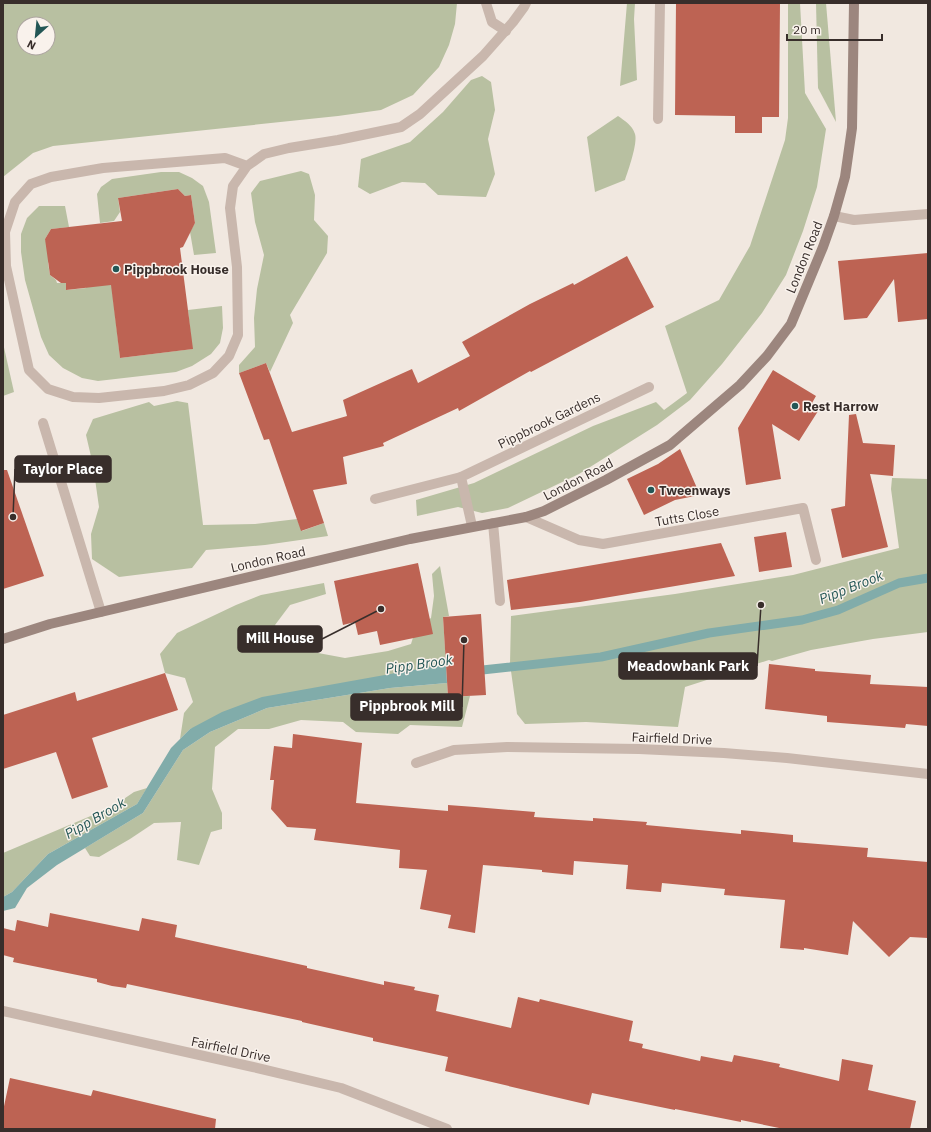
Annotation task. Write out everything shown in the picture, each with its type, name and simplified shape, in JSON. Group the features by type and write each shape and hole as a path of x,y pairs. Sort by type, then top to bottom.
{"street":[{"path":"486,3 492,22 506,31"},
{"path":"247,166 226,158 103,168 51,177 31,184 15,202 5,232 6,266 29,370 48,389 73,397 99,398 164,390 189,385 213,373 229,356 238,335 238,267 230,208 233,186 247,166 264,154 401,127 420,114 483,56 506,31 524,8 526,3"},
{"path":"658,119 660,3"},
{"name":"London Road","path":"3,639 50,624 410,539 472,526 526,517 544,511 606,480 670,445 740,385 767,356 791,324 823,247 845,177 852,128 854,3"},
{"path":"834,216 854,220 928,214"},
{"name":"Pippbrook Gardens","path":"374,499 461,476 649,386"},
{"path":"43,423 101,612"},
{"path":"461,476 472,526"},
{"name":"Tutts Close","path":"526,517 579,540 603,544 803,508 816,560"},
{"path":"494,523 500,601"},
{"name":"Fairfield Drive","path":"416,763 454,750 507,747 631,749 724,753 928,774"},
{"name":"Fairfield Drive","path":"3,1011 341,1088 447,1129"}],"green space":[{"path":"3,3 457,3 455,24 449,45 439,67 413,95 381,110 338,116 53,146 33,153 3,177"},
{"path":"627,3 635,3 634,19 637,80 620,86"},
{"path":"788,3 800,3 805,93 826,129 817,187 803,231 786,275 762,313 722,364 690,400 657,425 579,474 508,508 482,513 458,507 417,516 416,500 474,483 593,426 656,402 664,410 687,393 665,326 719,300 750,246 785,140 788,118"},
{"path":"816,3 826,3 836,122 818,88"},
{"path":"482,76 491,82 495,110 488,139 495,174 486,197 438,195 425,183 402,182 370,194 358,187 361,159 410,142 443,112 471,80"},
{"path":"618,116 630,126 634,131 636,138 630,164 625,180 595,192 587,137"},
{"path":"301,171 309,174 315,195 314,220 328,236 327,253 290,315 293,323 270,372 266,363 239,373 239,365 255,347 254,318 257,289 264,255 255,222 251,193 260,181"},
{"path":"161,172 179,172 192,178 203,186 209,202 216,253 194,255 190,232 195,223 191,195 185,196 178,189 118,198 120,212 114,221 100,223 97,194 101,187 112,179"},
{"path":"39,206 65,206 69,227 51,229 45,239 53,257 48,263 50,275 56,280 57,283 66,283 67,290 86,288 86,282 111,279 120,358 192,349 188,310 222,306 223,328 220,343 211,354 192,366 176,372 98,381 82,378 63,368 49,355 41,337 25,280 21,252 21,234 27,218"},
{"path":"3,343 14,392 3,396"},
{"path":"177,401 188,403 203,525 255,524 297,519 302,531 324,523 328,536 265,545 206,550 192,568 119,577 92,559 91,534 99,507 93,465 86,435 93,419 149,402 154,406"},
{"path":"892,478 928,479 928,632 873,639 811,650 772,661 769,660 685,687 678,727 586,722 525,724 517,714 510,664 511,616 675,594 793,575 899,548 891,489"},
{"path":"440,566 449,616 443,617 446,664 363,680 190,729 180,739 184,713 193,702 185,678 165,673 160,654 177,633 261,595 324,583 326,594 290,605 275,625 286,647 345,658 388,651 411,644 416,628 431,618 434,596 432,574"},
{"path":"447,683 448,697 470,696 462,727 410,725 398,734 356,732 343,722 301,720 269,729 238,729 215,747 212,789 222,813 222,829 211,832 199,865 177,860 181,822 154,823 99,857 90,856 85,848 143,813 183,750 210,732 267,708 390,688"},
{"path":"147,788 137,804 48,854 12,892 3,897 3,853 112,807 134,792"}],"water":[{"path":"446,664 447,683 390,688 267,708 210,732 183,750 143,813 57,865 27,888 15,908 3,911 3,897 12,892 48,854 137,804 171,748 190,729 222,712 262,697"}],"building":[{"path":"676,3 780,3 779,117 762,117 762,133 735,133 735,116 675,115"},
{"name":"Pippbrook House","path":"178,189 185,196 191,195 195,223 183,247 180,248 193,349 120,358 111,285 66,290 66,283 61,283 50,275 45,239 51,229 122,221 118,198"},
{"path":"928,253 928,319 898,322 894,279 867,318 844,320 838,261"},
{"path":"627,256 654,307 531,372 530,371 459,411 458,408 383,443 384,446 343,457 347,484 313,490 324,523 301,531 269,439 264,440 239,373 266,363 292,432 347,416 343,400 412,369 418,383 470,356 462,342 530,304 573,283 574,285"},
{"path":"773,370 816,396 812,403 820,408 799,441 772,424 781,479 746,485 738,428"},
{"path":"856,414 863,443 895,445 893,476 870,474 888,547 842,558 831,509 845,506 849,415"},
{"path":"680,449 700,495 675,500 644,515 627,479 658,464"},
{"path":"3,470 7,470 44,576 3,589"},
{"path":"786,532 792,567 759,572 754,537"},
{"path":"721,543 735,576 580,602 511,610 507,580"},
{"path":"418,563 433,634 380,645 377,631 358,635 355,622 343,625 334,581"},
{"path":"481,614 486,695 448,697 443,617"},
{"path":"769,664 815,669 815,671 871,675 870,684 928,687 928,726 906,724 905,728 827,722 827,716 765,709"},
{"path":"165,673 178,710 92,738 108,787 72,799 56,752 3,769 3,715 75,692 77,701"},
{"path":"293,734 362,743 356,803 448,811 448,805 535,812 534,817 593,821 593,818 647,822 646,825 741,834 741,830 793,835 793,842 868,848 867,857 928,862 928,938 910,937 889,957 853,921 848,955 804,948 804,950 780,948 785,900 724,895 725,889 662,883 661,892 626,889 628,865 574,861 573,875 542,872 542,870 483,865 475,933 448,928 451,915 420,909 427,870 399,868 400,850 314,840 316,829 287,827 271,809 274,780 270,780 274,746 292,748"},
{"path":"50,913 139,931 142,918 177,925 175,937 307,966 307,968 384,985 384,981 415,987 414,990 439,995 436,1011 511,1028 518,997 539,1002 540,999 633,1021 629,1041 643,1044 642,1048 700,1061 701,1056 732,1062 734,1055 780,1064 779,1067 839,1081 842,1059 873,1065 868,1090 916,1101 910,1129 784,1129 741,1120 741,1122 675,1110 592,1093 589,1105 445,1071 448,1057 373,1041 373,1038 302,1021 127,984 126,988 112,986 97,982 97,979 13,962 14,958 3,955 3,928 15,931 17,920 48,927"},
{"path":"10,1078 91,1096 93,1090 216,1119 215,1129 3,1129 3,1111"}],"waterway":[{"name":"Pipp Brook","path":"473,671 601,657 709,633 802,620 838,610 899,583 928,578"}],"place":[{"name":"Pippbrook House","path":"116,269"},
{"name":"Rest Harrow","path":"795,406"},
{"name":"Tweenways","path":"651,490"},
{"name":"Taylor Place","path":"13,517"},
{"name":"Meadowbank Park","path":"761,605"},
{"name":"Mill House","path":"381,609"},
{"name":"Pippbrook Mill","path":"464,640"}]}
